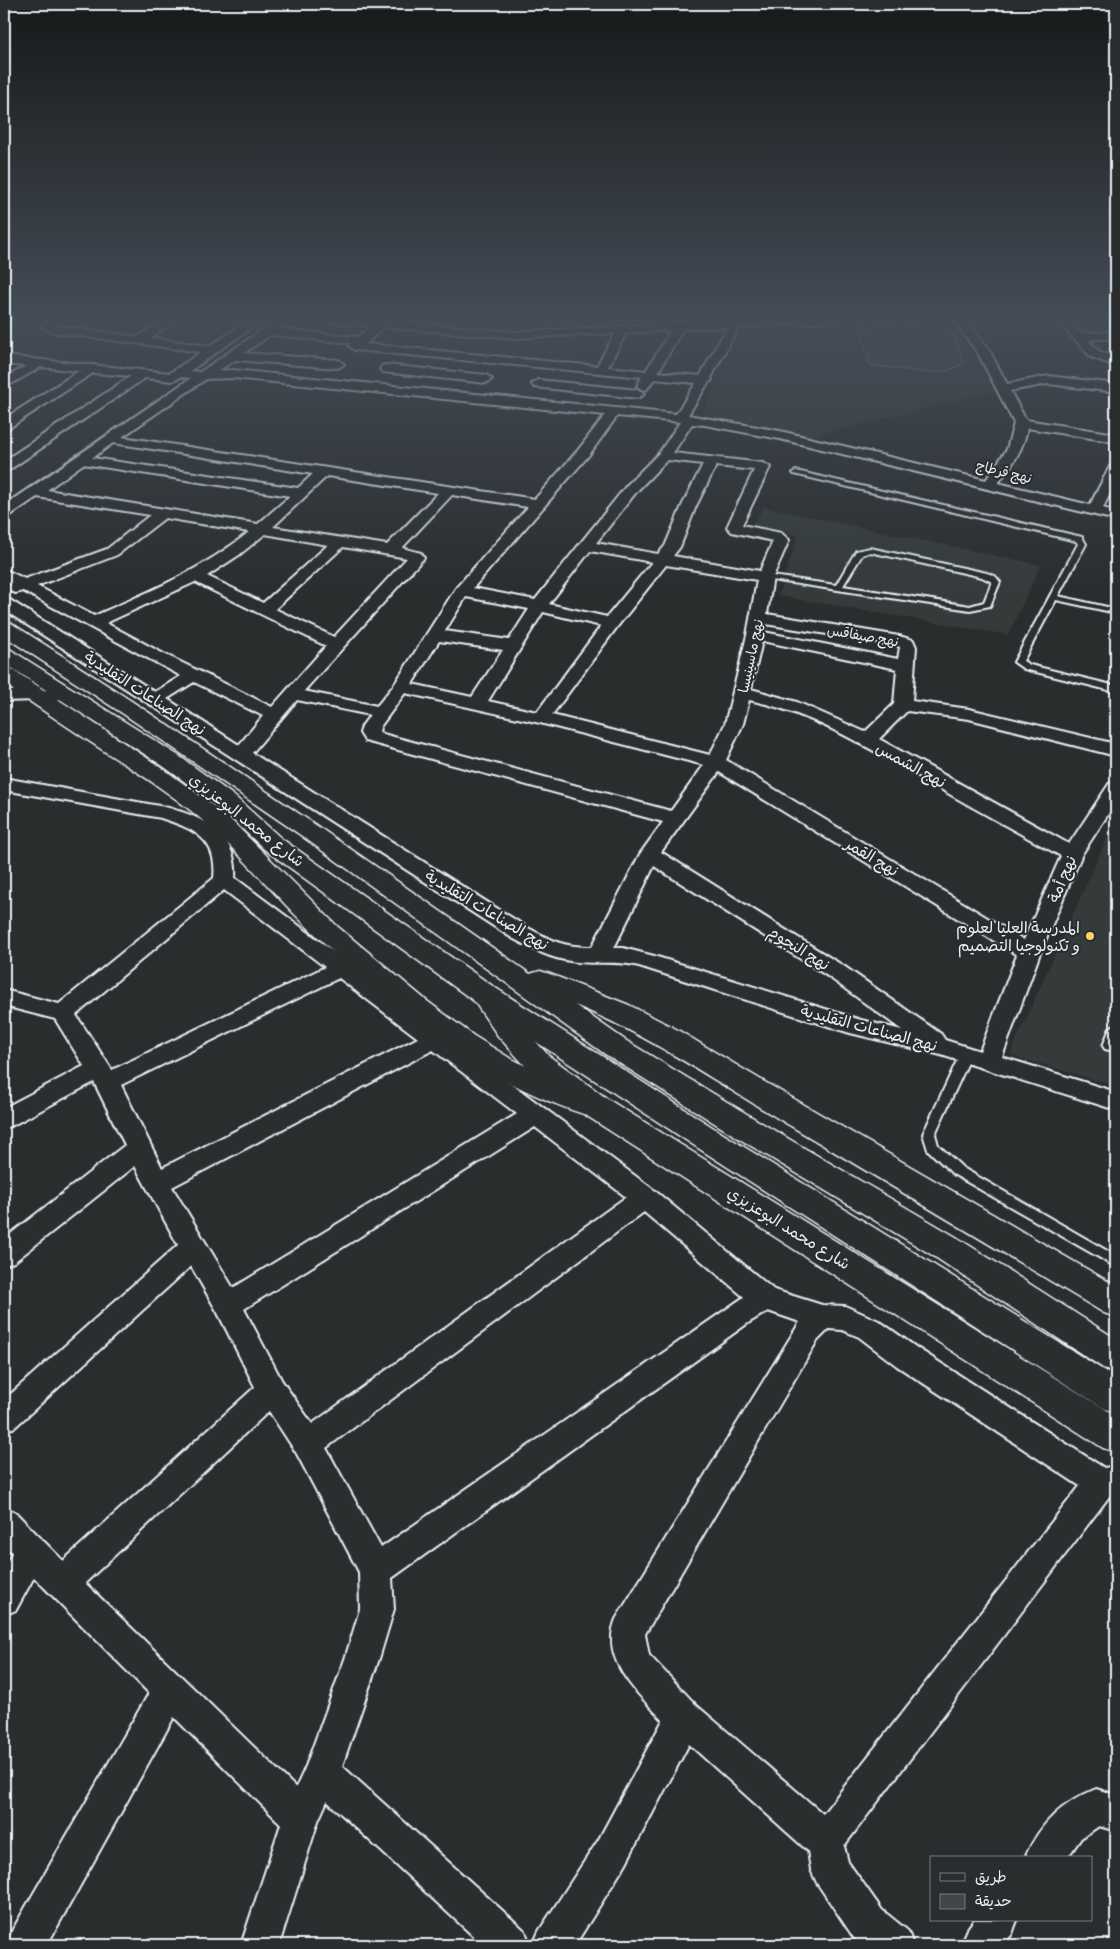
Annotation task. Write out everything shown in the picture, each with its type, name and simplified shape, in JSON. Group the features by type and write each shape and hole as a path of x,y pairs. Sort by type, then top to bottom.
{"main road":[{"name":"شارع محمد البوعزيزي","path":"4,627 134,710 316,834 487,958 615,1047 754,1133 944,1246 1116,1357"},
{"name":"شارع محمد البوعزيزي","path":"4,654 171,761 225,800 273,844 484,994 717,1145 1116,1397"},
{"path":"4,674 157,775 216,820 329,933 417,1008 464,1043 539,1086 598,1108"},
{"name":"شارع محمد البوعزيزي","path":"487,958 579,997 620,1012 666,1036 752,1089 1116,1303"},
{"name":"شارع محمد البوعزيزي","path":"484,994 508,1029 539,1063 598,1108 1116,1436"}],"street":[{"path":"4,424 28,409"},
{"path":"4,466 91,409"},
{"path":"4,513 153,409"},
{"name":"نهج قرطاج","path":"588,409 705,420 780,435 1116,516"},
{"path":"624,409 462,591 401,687 371,726 368,733 372,737 676,819"},
{"path":"477,704 538,606 632,488 664,456 690,409"},
{"path":"990,485 1012,456 1020,432 1021,423 1014,409"},
{"path":"1021,423 1116,438"},
{"path":"664,456 764,467 780,435"},
{"path":"110,439 539,504"},
{"path":"80,460 301,493"},
{"path":"541,718 611,623 672,547 689,506 712,461"},
{"name":"نهج ماسينيسا","path":"600,954 650,854 716,762 734,724 743,694 765,577 781,540 776,536 734,527 764,467"},
{"path":"1094,511 1116,468"},
{"path":"95,622 195,576 220,561 262,529 324,471"},
{"path":"391,550 449,490"},
{"path":"35,492 391,550 416,556 310,673 241,754"},
{"path":"4,592 112,552 162,513"},
{"path":"264,610 340,542"},
{"path":"586,546 765,577"},
{"path":"4,574 156,657 275,715"},
{"path":"195,576 337,645"},
{"path":"462,591 611,623"},
{"name":"نهج الصناعات التقليدية","path":"4,603 520,933 551,950 570,954 623,955 646,961 858,1027 966,1054 1116,1101"},
{"name":"نهج صيفاقس","path":"757,627 906,666 903,705"},
{"path":"435,635 514,646"},
{"path":"155,700 194,675"},
{"name":"نهج القمر","path":"401,687 541,718 716,762 1029,953"},
{"path":"4,696 64,694"},
{"path":"294,694 382,712"},
{"name":"نهج الشمس","path":"743,694 770,698 800,708 867,740 1072,854"},
{"path":"867,740 903,705 969,714 1116,750"},
{"path":"4,784 165,813 190,822 207,832 218,842 225,860 224,880 63,1013"},
{"name":"نهج أمة","path":"988,1061 1006,1018 1029,953 1072,854 1116,788"},
{"name":"نهج النجوم","path":"650,854 837,972 944,1048"},
{"path":"224,880 645,1197 765,1300 822,1317 845,1318 869,1329 908,1357 1109,1481 825,1841"},
{"path":"7,1114 103,1075 341,968"},
{"path":"4,998 63,1013 103,1075 138,1150 156,1183 228,1305 272,1390 308,1444 375,1571 377,1608 362,1659 322,1772 301,1818 260,1945"},
{"path":"156,1183 435,1039"},
{"path":"228,1305 535,1115"},
{"path":"4,1254 138,1150"},
{"path":"308,1444 645,1197"},
{"path":"4,1418 194,1248"},
{"path":"375,1571 738,1315 765,1300"},
{"path":"822,1317 807,1333 628,1631 631,1652 636,1666 684,1717 825,1841 830,1870 868,1924 894,1945"},
{"path":"62,1583 272,1390"},
{"path":"4,1522 62,1583 301,1818"},
{"path":"4,1599 31,1551"},
{"path":"26,1945 170,1690"},
{"path":"553,1945 612,1852 684,1717"},
{"path":"322,1772 511,1945"},
{"path":"1045,1856 1068,1825 1096,1807 1116,1814"},
{"path":"980,1945 997,1922"}],"lane":[{"path":"796,473 1078,539 1082,544 1018,662 1026,667 1116,689"},
{"path":"765,577 970,608 987,604 996,582 984,575 870,550 859,553 838,588"},
{"path":"1053,597 1116,611"},
{"path":"1109,1046 1116,1028"},
{"path":"966,1054 929,1134 932,1147 958,1171 1116,1262"}],"shaded area":[{"path":"705,409 922,409 802,439 703,413"},
{"path":"764,507 1041,565 1008,635 778,596 798,536 752,525"},
{"name":"المدرسة العليا لعلوم و تكنولوجيا التصميم","path":"1116,818 1116,1086 1010,1055"}],"waterway":[{"path":"4,505 146,409"}],"place":[{"name":"المدرسة العليا لعلوم و تكنولوجيا التصميم","path":"1090,936"}]}
